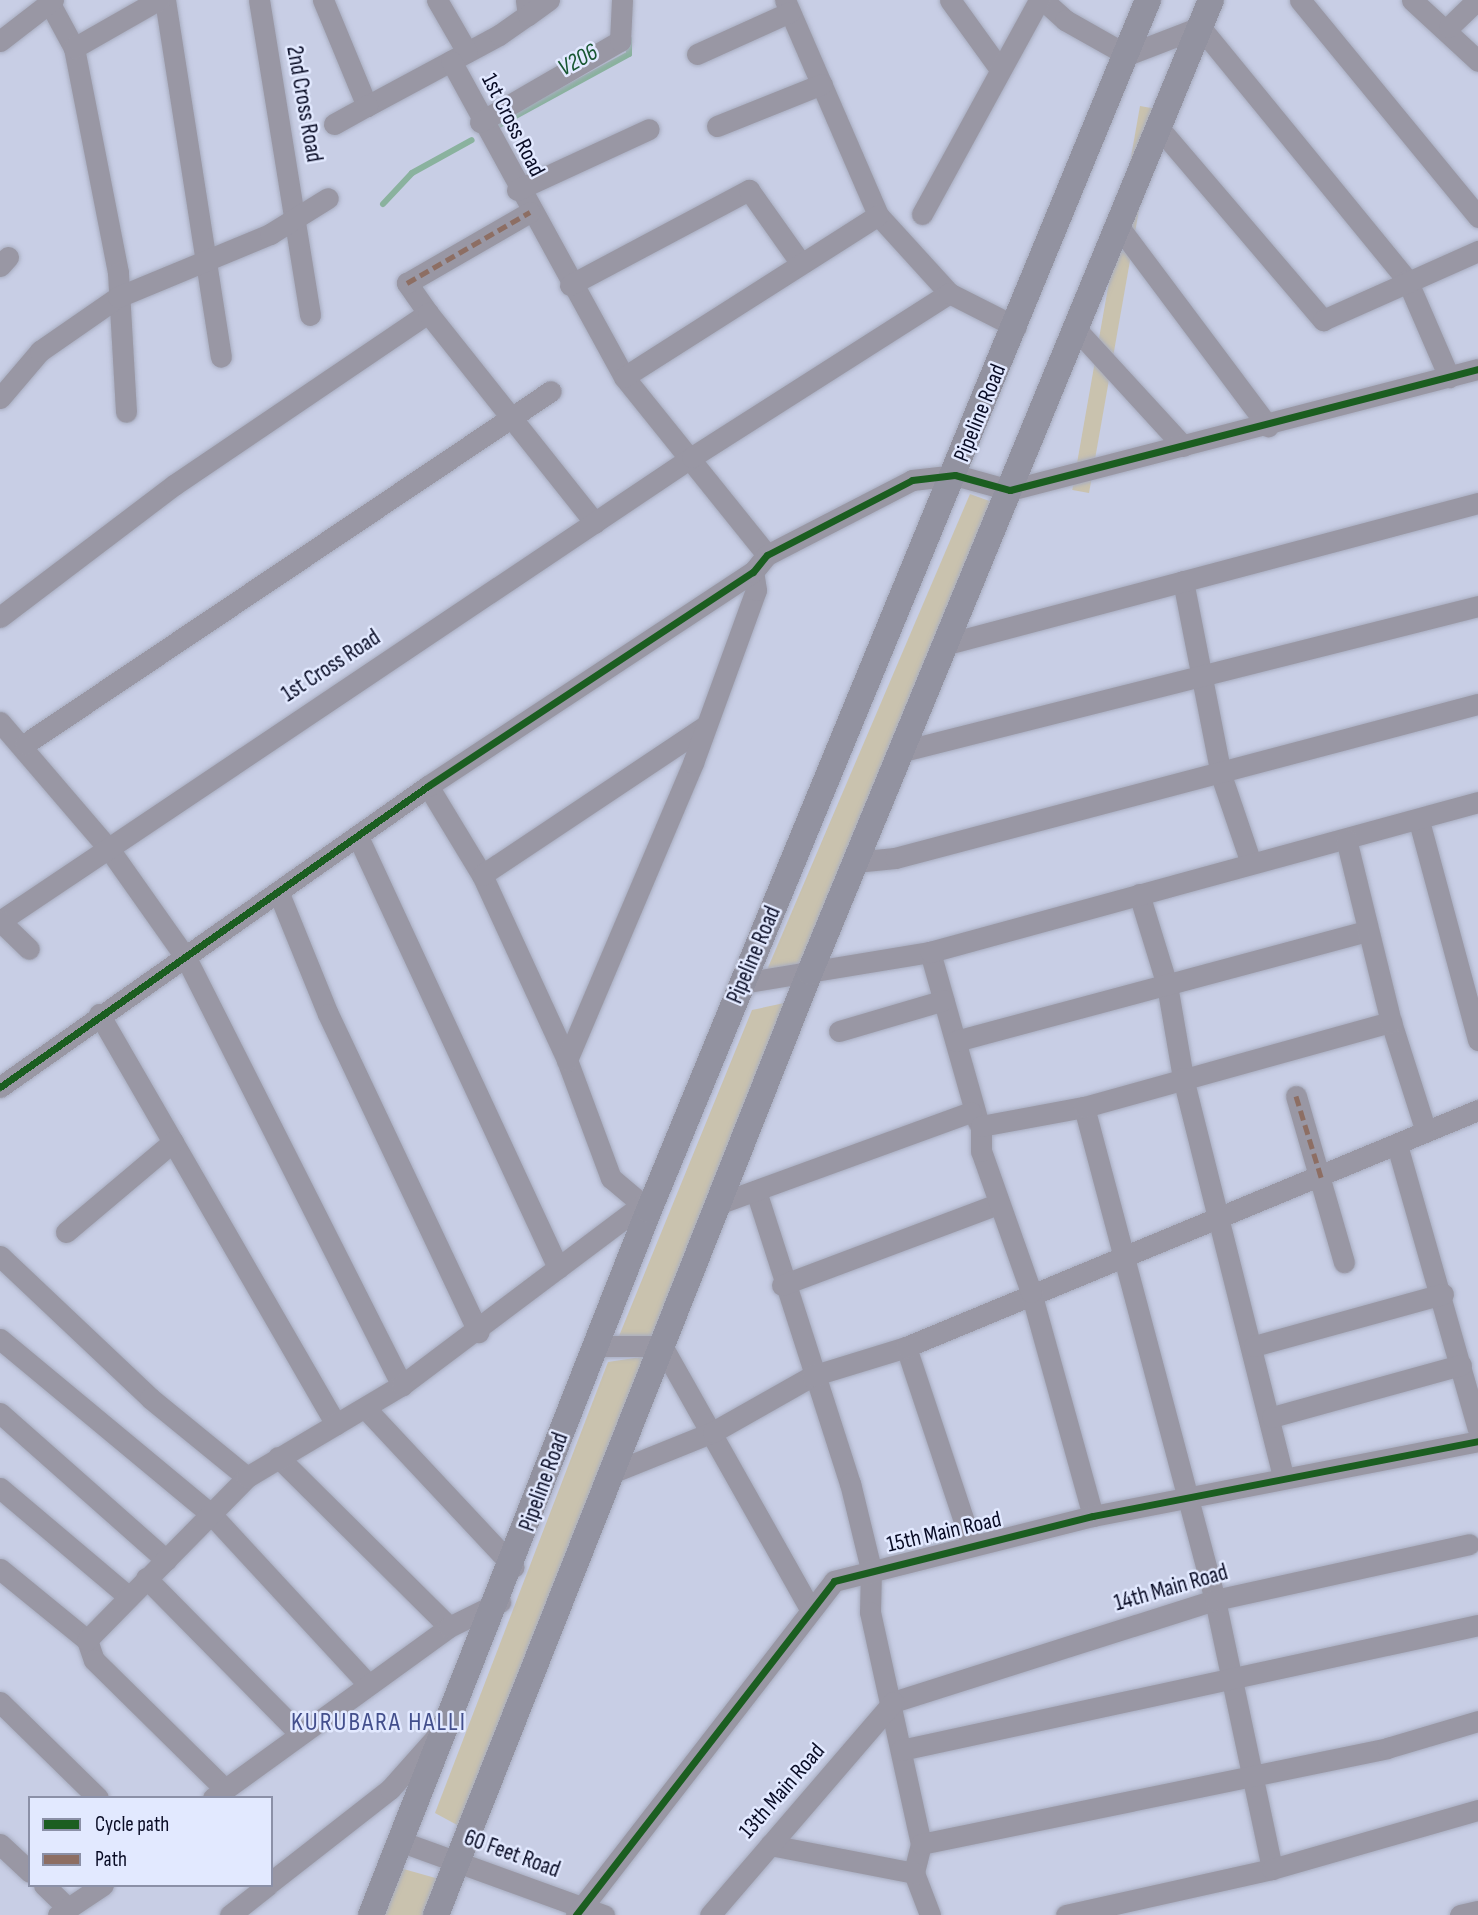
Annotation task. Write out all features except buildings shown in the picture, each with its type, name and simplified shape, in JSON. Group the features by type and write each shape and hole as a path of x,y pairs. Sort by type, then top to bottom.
{"main road":[{"name":"Pipeline Road","path":"371,1915 514,1567 644,1208 742,983 955,475 1148,0"},
{"path":"436,1915 616,1471 662,1346 899,752 1010,491 1211,0"}],"street":[{"path":"74,48 158,0"},
{"path":"165,0 221,357"},
{"name":"2nd Cross Road","path":"259,0 299,217 310,315"},
{"path":"323,0 367,106"},
{"name":"1st Cross Road","path":"437,0 459,56 480,122 570,285 624,377 692,457 760,564"},
{"path":"334,124 459,56 527,8 549,0"},
{"path":"480,122 620,41 622,0"},
{"path":"950,0 999,68"},
{"path":"922,214 999,68 1041,0 1065,20 1126,55 1200,27 1407,281 1449,377"},
{"path":"1300,0 1478,218"},
{"path":"1412,0 1448,27 1478,61"},
{"path":"1448,27 1477,0"},
{"path":"0,41 50,1 74,48 118,297 126,412"},
{"path":"697,54 787,6 878,215 949,293 1016,327"},
{"path":"717,126 822,84"},
{"path":"1159,128 1323,320 1478,251"},
{"path":"517,190 649,129"},
{"path":"570,285 749,190 800,262"},
{"path":"0,398 40,351 118,297 204,262 299,217 328,198"},
{"path":"530,212 407,283 507,419 595,523"},
{"path":"624,377 800,262 878,215"},
{"path":"1119,227 1268,426"},
{"path":"692,457 949,293"},
{"path":"1,619 174,485 428,313"},
{"path":"1075,328 1183,446"},
{"path":"0,1087 99,1014 280,896 428,786 760,564 912,480 955,475 1010,491 1268,426 1478,369"},
{"path":"25,744 551,391"},
{"name":"1st Cross Road","path":"0,921 692,457"},
{"path":"943,645 1478,503"},
{"path":"567,1060 705,726 757,590 760,564"},
{"path":"1183,581 1200,679 1221,775 1250,860"},
{"path":"899,752 1200,679 1478,606"},
{"path":"855,862 895,858 1221,775 1478,704"},
{"path":"0,722 25,744 109,849 186,958 402,1385"},
{"path":"482,875 705,726"},
{"path":"87,1640 247,1477 366,1409 402,1385 478,1332 558,1268 644,1208 611,1178 567,1060 482,875 428,786"},
{"path":"742,983 930,952 1250,860 1419,821 1478,802"},
{"path":"1419,821 1478,1040"},
{"path":"359,839 558,1268"},
{"path":"1346,839 1391,1022 1426,1132"},
{"path":"1139,894 1167,985 1182,1078 1272,1417 1283,1477"},
{"path":"280,896 328,1014 478,1332"},
{"path":"0,921 29,949"},
{"path":"956,1041 1367,931"},
{"path":"930,952 956,1041 981,1150 997,1204 1031,1292 1093,1516"},
{"path":"839,1031 944,1000"},
{"path":"99,1014 336,1424"},
{"path":"718,1204 976,1119 1084,1107 1391,1022"},
{"path":"1296,1096 1344,1262"},
{"path":"1084,1107 1127,1254 1215,1600 1272,1869"},
{"path":"616,1471 713,1432 812,1376 906,1347 1031,1292 1221,1219 1478,1110"},
{"path":"66,1232 173,1142"},
{"path":"1397,1145 1443,1294 1478,1429"},
{"path":"756,1191 782,1285 871,1569 870,1612 893,1702 921,1844 914,1873 930,1915"},
{"path":"782,1285 997,1204"},
{"path":"0,1256 150,1398 247,1477"},
{"path":"1254,1346 1443,1294"},
{"path":"0,1339 211,1514 368,1684"},
{"path":"595,1346 662,1346 713,1432 811,1610"},
{"path":"906,1347 972,1545"},
{"path":"1272,1417 1461,1365"},
{"path":"366,1409 514,1567"},
{"path":"0,1413 166,1560"},
{"name":"15th Main Road","path":"579,1912 834,1581 871,1569 1093,1516 1478,1441"},
{"path":"278,1457 449,1627"},
{"path":"0,1488 128,1596"},
{"name":"14th Main Road","path":"893,1702 1215,1600 1469,1544"},
{"path":"0,1570 87,1640 94,1660 219,1793 449,1627 500,1602"},
{"path":"146,1578 299,1733"},
{"path":"901,1750 1478,1625"},
{"path":"0,1702 96,1796"},
{"name":"13th Main Road","path":"710,1915 893,1702"},
{"path":"921,1844 1251,1773 1387,1748 1478,1721"},
{"path":"273,1881 390,1789 449,1724"},
{"path":"1066,1915 1272,1869 1478,1810"},
{"name":"60 Feet Road","path":"402,1842 579,1912 604,1915"},
{"path":"0,1844 28,1870"},
{"path":"770,1845 914,1873"},
{"path":"45,1887 62,1911 100,1887"},
{"path":"230,1915 265,1887"},
{"path":"1460,1915 1478,1911"}],"shaded area":[{"path":"1140,106 1157,109 1089,493 1072,490"},
{"path":"970,494 995,503 800,968 764,977"},
{"path":"789,1002 659,1340 617,1341 752,1010"},
{"path":"654,1355 459,1826 435,1813 608,1362"},
{"path":"400,1868 439,1879 424,1915 380,1915"}],"waterway":[{"name":"V206","path":"499,125 629,54 629,39"},
{"name":"V206","path":"383,204 412,173 472,140"}],"marked path":[{"path":"407,283 530,212"},
{"path":"1296,1096 1321,1177"}],"cycle path":[{"path":"0,1087 428,786 753,572 767,555 912,480 955,475 1010,490 1478,369"},
{"path":"576,1915 834,1581 1093,1516 1478,1441"}],"district":[{"name":"KURUBARA HALLI","path":"379,1723"}]}
